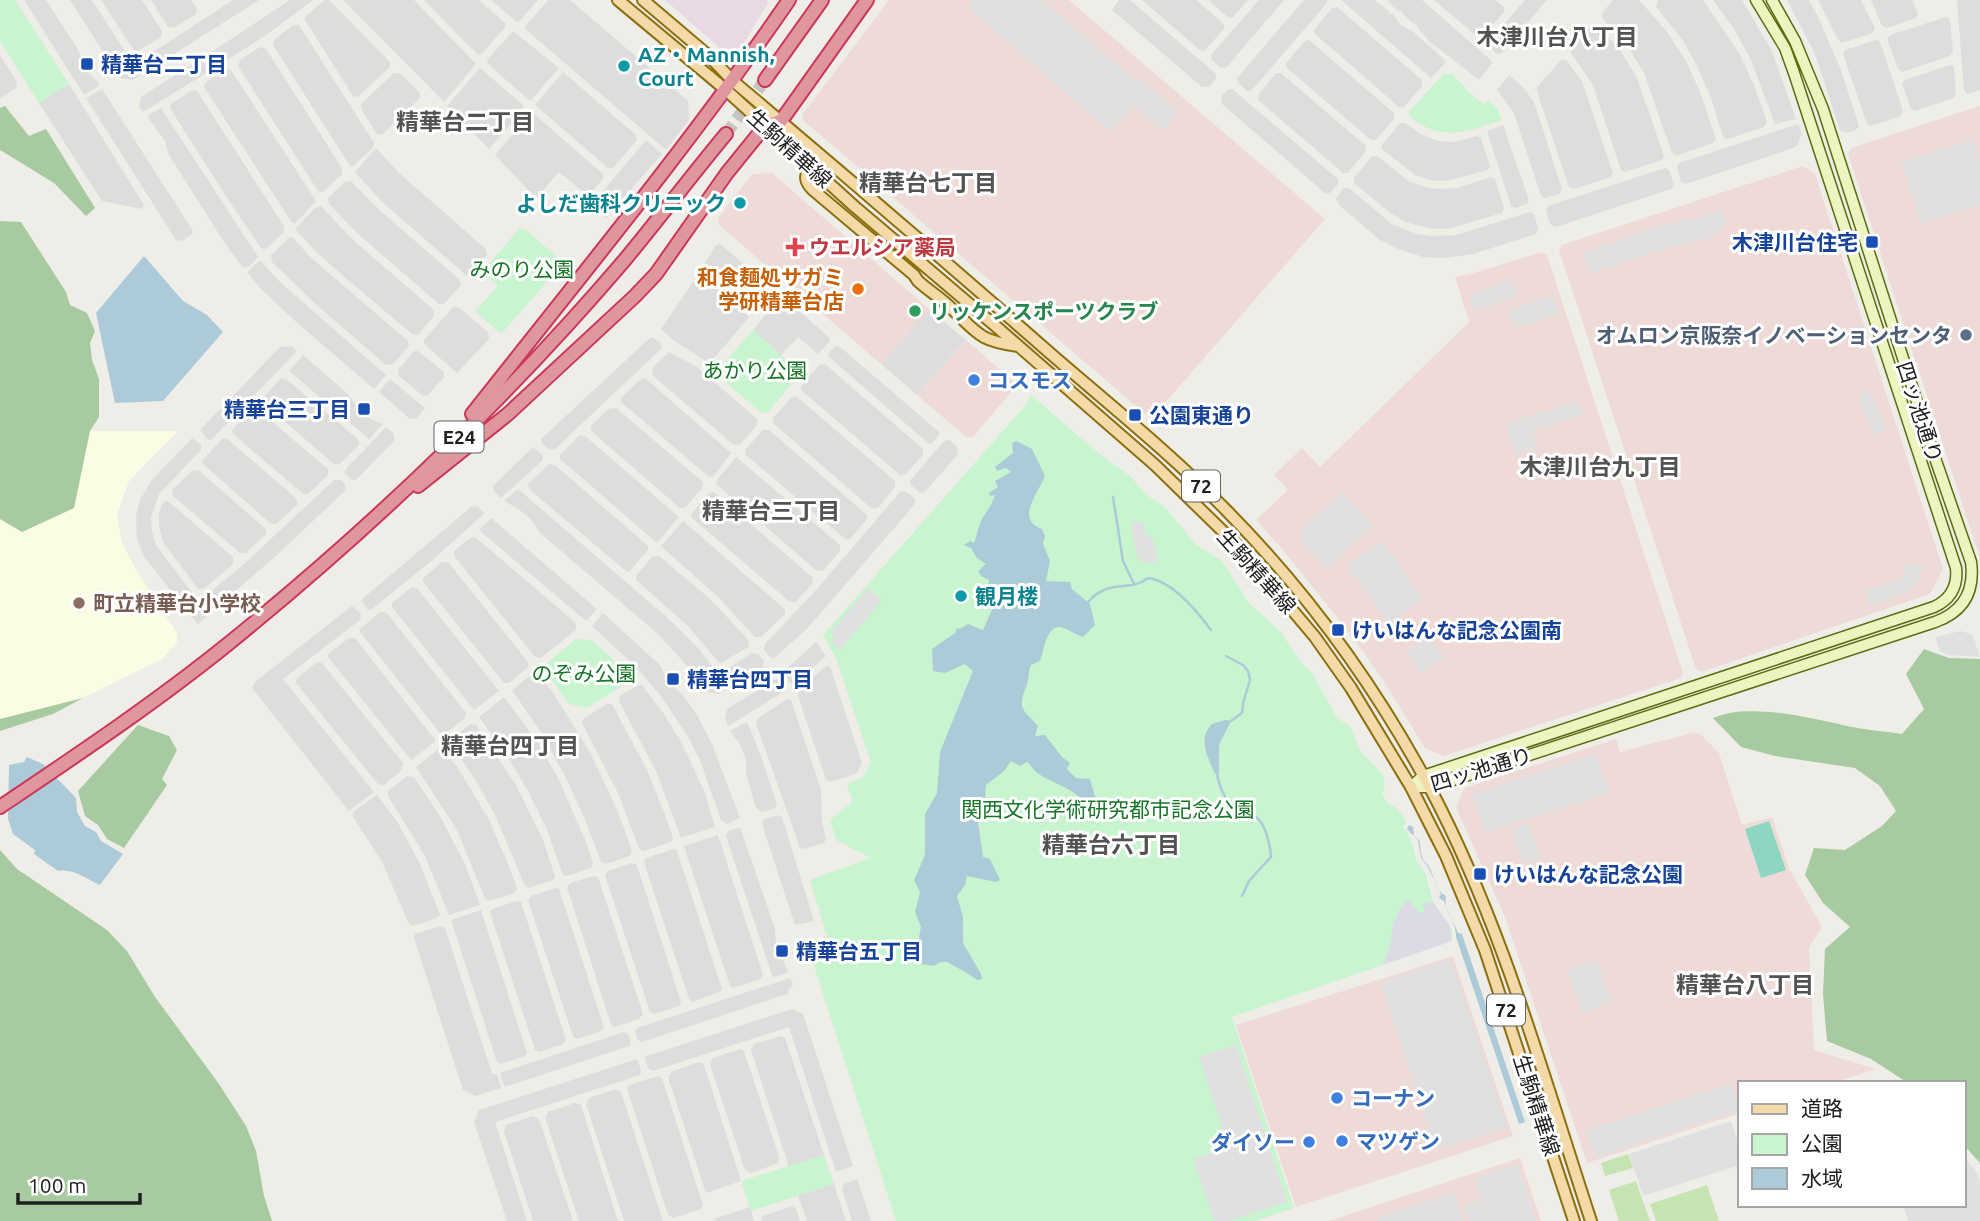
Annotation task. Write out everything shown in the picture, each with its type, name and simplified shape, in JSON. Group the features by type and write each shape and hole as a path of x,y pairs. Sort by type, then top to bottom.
{"highway":[{"path":"469,418 633,213 789,0"},
{"path":"816,0 763,79 822,0"},
{"path":"339,550 492,428 635,296 656,274 727,173 765,126 781,121 867,0"},
{"name":"E24","path":"0,807 175,685 229,643 339,550 411,484 529,365 622,262 723,132 613,264 469,418 372,512 153,699"}],"main road":[{"name":"生駒精華線","path":"618,0 781,121 1137,426 1226,510 1281,571 1331,634 1384,711 1429,787 1474,881 1500,945 1591,1221"},
{"name":"生駒精華線","path":"643,0 709,56 729,85 765,126 1154,465 1240,548 1315,637 1351,688 1412,787 1446,856 1485,950 1574,1221"},
{"name":"四ッ池通り","path":"1412,787 1423,776 1925,610 1943,603 1955,587 1956,568 1820,150 1785,48 1756,0"},
{"name":"四ッ池通り","path":"1412,787 1429,787 1947,618 1958,611 1971,589 1971,562 1921,416 1835,145 1796,41 1772,0"},
{"path":"809,165 806,183 914,275 981,337 992,342 1018,346"},
{"path":"885,251 908,252"}],"shaded area":[{"path":"24,0 46,0 77,48 89,73 100,85 84,95"},
{"path":"70,0 92,0 130,59 114,69"},
{"path":"101,0 142,0 162,31 161,37 138,51 133,49"},
{"path":"151,0 191,0 197,9 196,14 174,28 168,27"},
{"path":"233,0 259,0 133,80 118,75"},
{"path":"290,0 313,0 266,35 219,65 214,64 209,57 210,53"},
{"path":"325,0 329,0 390,62 390,67 358,97 353,96 305,20 306,16"},
{"path":"343,0 414,0 476,64 444,102"},
{"path":"424,0 479,0 505,23 505,27 482,54 478,55"},
{"path":"491,0 538,0 518,23"},
{"path":"548,0 570,0 688,101 689,120 666,150 524,28"},
{"path":"665,0 767,0 768,3 742,46 729,56"},
{"path":"889,0 1069,0 1325,219 1151,419 804,121 802,115"},
{"path":"973,0 1042,0 1136,81 1140,78 1179,112 1163,130 1134,106 1111,132 967,7"},
{"path":"1119,0 1130,0 1216,74 1216,79 1209,87 1202,87 1112,10"},
{"path":"1142,0 1196,0 1224,24 1224,29 1201,51"},
{"path":"1208,0 1248,0 1229,18"},
{"path":"1259,0 1284,0 1226,68 1221,68 1212,60 1211,55"},
{"path":"1304,0 1327,0 1327,3 1252,90 1247,91 1237,78"},
{"path":"1341,0 1375,0 1389,11 1389,15 1392,13 1401,25 1415,33 1414,36 1417,35 1446,61 1445,63 1431,78"},
{"path":"1388,0 1422,0 1493,62 1479,80 1429,41 1416,26 1418,23 1414,24 1401,12 1402,9 1399,11"},
{"path":"1434,0 1495,0 1504,7 1504,12 1482,37 1478,37"},
{"path":"1525,0 1547,0 1502,53 1497,54 1489,47 1488,42"},
{"path":"1613,0 1639,0 1668,33 1687,63 1700,92 1716,139 1713,143 1676,156 1672,153 1644,73 1628,47 1602,18 1602,13"},
{"path":"1658,0 1703,0 1739,53 1767,122 1764,127 1728,139 1723,137 1711,98 1695,62 1682,39 1656,7"},
{"path":"1713,0 1742,0 1772,51 1796,119 1775,124 1751,60 1734,29"},
{"path":"1787,0 1809,0 1841,70 1859,126 1856,130 1847,133 1840,130 1815,54"},
{"path":"1818,0 1861,0 1875,28 1873,33 1842,43"},
{"path":"1871,0 1912,0 1918,13 1916,18 1887,28 1882,26"},
{"path":"1957,0 1980,0 1980,90 1968,94 1964,91"},
{"path":"1337,7 1422,80 1422,86 1404,107 1399,107 1315,34 1314,30 1332,8"},
{"path":"1946,17 1950,19 1953,52 1950,56 1902,72 1898,69 1887,39 1890,35"},
{"path":"1596,24 1620,50 1637,78 1664,156 1662,160 1625,172 1621,170 1593,85 1571,53 1571,49 1592,25"},
{"path":"293,25 299,25 374,143 373,148 353,166 350,166 273,45 274,40"},
{"path":"513,31 559,68 530,101 488,64 487,60"},
{"path":"1309,40 1394,113 1394,119 1376,140 1371,140 1286,67 1286,63 1305,41"},
{"path":"1876,40 1880,42 1903,111 1901,116 1871,126 1867,124 1843,54 1845,50"},
{"path":"260,47 266,49 342,168 342,174 323,192 318,191 238,66 240,60"},
{"path":"0,55 17,82 16,88 0,98"},
{"path":"199,60 207,68 206,73 143,112 139,107 141,97"},
{"path":"1561,60 1566,60 1582,81 1613,173 1611,177 1574,189 1569,187 1537,92 1537,87"},
{"path":"1950,65 1954,67 1954,98 1915,111 1911,109 1902,84 1905,80"},
{"path":"480,68 523,105 523,110 489,149 447,106"},
{"path":"227,69 231,70 316,201 296,223 292,223 204,87 206,82"},
{"path":"563,72 636,135 637,140 613,168 608,168 535,105"},
{"path":"394,73 400,73 420,93 420,98 382,135 377,134 361,109 361,104"},
{"path":"1276,73 1281,73 1366,146 1366,151 1348,173 1343,173 1258,100 1258,95"},
{"path":"1509,75 1523,87 1534,102 1562,189 1560,194 1545,198 1541,196 1514,113 1497,90"},
{"path":"69,84 144,205 142,209 102,201 39,103"},
{"path":"102,89 193,231 182,241 176,240 86,98"},
{"path":"1228,89 1232,89 1338,179 1338,184 1330,193 1325,193 1222,104 1221,97"},
{"path":"192,90 197,91 284,226 284,232 266,249 261,248 170,108 171,104"},
{"path":"1980,106 1980,558 1848,154 1851,148"},
{"path":"161,108 258,257 250,266 243,268 224,242 169,155 165,141 147,116"},
{"path":"534,114 603,174 603,179 590,194 586,194 559,172 536,198 495,155 529,115"},
{"path":"1400,123 1405,123 1422,135 1438,141 1455,142 1477,136 1481,138 1490,166 1488,170 1446,181 1433,181 1415,175 1382,149 1382,145"},
{"path":"1798,124 1802,134 1796,147 1686,184 1681,182 1677,167 1679,163"},
{"path":"1503,125 1529,200 1527,204 1515,208 1511,206 1487,131"},
{"path":"1973,139 1980,161 1980,205 1921,224 1901,162"},
{"path":"646,140 662,154 606,218 591,205"},
{"path":"376,148 399,173 486,249 487,255 471,274 466,275 381,201 355,172"},
{"path":"1372,156 1377,156 1410,182 1433,189 1457,188 1491,177 1495,179 1504,208 1502,213 1448,229 1432,229 1405,222 1354,183 1354,178"},
{"path":"1803,166 1815,174 1943,569 1930,594 1701,672 1696,669 1559,250 1562,245"},
{"path":"1665,168 1669,170 1674,184 1671,189 1556,227 1550,224 1546,210 1548,206"},
{"path":"772,173 929,309 881,364 719,225 718,218 752,174"},
{"path":"351,181 376,207 460,280 461,285 444,304 439,304 358,234 329,204 328,198 345,182"},
{"path":"1344,188 1349,188 1392,224 1417,234 1456,235 1530,212 1534,214 1538,228 1536,234 1473,254 1445,258 1423,257 1380,240 1339,205 1336,198"},
{"path":"321,206 353,240 434,310 434,316 418,335 412,334 348,280 295,229 314,209"},
{"path":"1720,209 1727,222 1711,238 1670,247 1589,274 1583,253 1656,227 1705,216"},
{"path":"293,237 308,255 408,341 409,346 392,365 386,365 272,262 271,255"},
{"path":"720,244 771,287 771,293 757,310 753,310 702,268 716,245"},
{"path":"1542,252 1547,255 1683,673 1681,678 1444,756 1425,748 1381,677 1349,632 1256,520 1288,490 1274,475 1302,448 1320,467 1469,322 1455,277"},
{"path":"260,260 280,282 386,375 374,389 260,288 247,272"},
{"path":"699,273 749,317 711,362 673,340 661,329"},
{"path":"1512,280 1517,296 1474,311 1469,295"},
{"path":"1553,296 1559,314 1515,328 1509,309"},
{"path":"779,298 784,298 829,337 830,341 818,354 798,337 781,355 753,330"},
{"path":"453,307 458,307 488,332 489,339 457,373 424,344 424,340"},
{"path":"929,309 966,340 917,395 881,364"},
{"path":"651,337 661,343 662,348 554,450 542,444 541,439"},
{"path":"966,340 1017,385 973,437 966,437 917,395"},
{"path":"292,346 297,351 211,440 207,439 200,430 280,347"},
{"path":"835,346 839,346 939,432 932,443 929,444 829,357 828,354"},
{"path":"414,351 418,351 444,372 444,377 427,396 423,396 398,375 398,370"},
{"path":"669,352 697,367 757,419 757,425 740,445 734,445 652,375 653,367"},
{"path":"303,355 348,394 357,407 371,419 383,424 369,439 289,371"},
{"path":"825,364 923,449 923,455 905,475 900,475 801,390 801,386 819,365"},
{"path":"281,378 286,379 359,440 359,445 340,464 335,465 262,402"},
{"path":"645,378 731,453 713,477 709,477 621,402 621,398"},
{"path":"390,379 425,408 416,419 410,419 379,392"},
{"path":"1866,388 1878,407 1886,430 1873,434 1858,396"},
{"path":"796,396 895,481 895,487 878,508 871,508 773,423 773,418"},
{"path":"1578,401 1583,415 1533,431 1537,447 1515,454 1506,424"},
{"path":"616,408 703,482 703,487 685,508 680,508 591,431 591,426 608,409"},
{"path":"252,409 257,409 328,469 328,475 308,494 303,494 233,434 232,430"},
{"path":"386,427 394,434 394,441 356,480 352,480 345,474 345,470"},
{"path":"763,430 769,430 867,515 867,519 850,539 845,539 746,455 745,450"},
{"name":"町立精華台小学校","path":"90,431 178,431 129,481 117,515 122,543 177,633 177,643 162,659 83,698 0,719 0,519 22,532 74,508"},
{"path":"580,435 585,436 679,517 657,543 560,459 560,455"},
{"path":"192,438 201,444 201,450 159,494 151,517 156,545 195,597 184,607 145,558 137,540 136,516 140,500 152,480"},
{"path":"226,438 297,499 297,505 276,524 271,524 202,463 222,439"},
{"path":"949,440 957,447 958,454 924,493 920,493 910,481 944,441"},
{"path":"533,447 543,455 543,460 501,498 494,492 493,486"},
{"path":"736,457 840,545 840,551 823,571 817,571 716,484"},
{"path":"549,464 555,465 648,546 648,550 630,571 627,572 529,489 528,484"},
{"path":"198,470 266,529 266,534 246,553 240,553 172,495 172,490 192,471"},
{"path":"334,480 345,484 346,490 198,624 187,611 243,565"},
{"path":"518,489 670,620 699,649 716,671 700,680 658,634 539,532 531,519 504,501"},
{"path":"905,491 915,498 909,511 806,630 774,658 770,657 764,650 765,644 817,589 900,492"},
{"path":"714,492 813,578 812,584 796,602 790,602 691,517 709,493"},
{"path":"1342,492 1373,526 1327,569 1300,540 1305,536 1300,530"},
{"path":"168,501 233,557 233,564 204,589 198,589 163,542 159,513 163,502"},
{"path":"477,506 485,513 371,610 367,609 361,600 471,507"},
{"path":"491,518 597,609 586,621 479,530"},
{"path":"683,521 785,609 785,614 761,637 755,637 718,597 661,546"},
{"path":"1133,521 1144,523 1144,531 1153,540 1158,558 1156,562 1146,563 1137,558 1131,527"},
{"path":"475,537 576,623 576,630 541,658 535,657 454,556 454,551"},
{"path":"1382,540 1423,599 1388,624 1347,565"},
{"path":"653,556 659,556 709,598 744,635 749,642 748,647 719,663 688,626 636,580 636,576"},
{"path":"442,562 448,562 528,662 528,667 509,683 504,683 423,582 423,578"},
{"path":"1905,563 1924,567 1917,583 1905,593 1870,606 1865,590 1900,579 1904,576"},
{"path":"412,587 417,588 499,691 474,710 392,607 392,603"},
{"path":"868,588 882,600 840,650 831,642 835,637 830,633"},
{"path":"352,606 361,614 360,620 283,679 374,792 349,811 252,688 256,681"},
{"path":"380,612 386,612 466,713 465,718 446,733 440,733 360,632 360,629"},
{"path":"603,613 660,665 670,684 682,694 697,715 712,744 740,818 727,824 721,820 700,760 661,696 635,666 592,626"},
{"path":"1961,631 1973,635 1980,657 1948,655 1940,651 1935,637"},
{"path":"1429,636 1444,658 1421,674 1406,652"},
{"path":"349,638 355,638 436,741 411,760 328,657 328,654"},
{"path":"816,642 826,656 796,683 790,683 785,676 785,670"},
{"path":"752,653 758,654 764,661 763,667 719,694 708,692 703,684"},
{"path":"317,662 322,663 403,763 402,770 384,785 378,784 296,683 297,678"},
{"path":"826,666 830,666 862,763 857,773 831,782 826,780 798,696 799,689"},
{"path":"533,673 538,673 557,699 591,754 618,812 632,851 630,856 606,864 601,862 564,774 540,731 512,690"},
{"path":"779,679 784,687 783,692 728,726 725,719 727,709"},
{"path":"642,685 682,744 705,793 715,827 681,838 656,771 619,701 620,696"},
{"path":"504,697 537,741 559,780 586,842 593,863 591,868 563,875 547,830 528,791 479,717"},
{"path":"787,699 791,700 821,789 822,822 826,839 824,843 804,849 800,848 756,723 758,718"},
{"path":"607,704 612,704 647,770 673,838 671,842 644,851 639,849 618,793 582,723 584,718"},
{"path":"747,722 777,804 775,808 762,812 756,808 746,773 746,759 730,731"},
{"path":"470,724 476,725 516,785 543,840 555,876 553,880 529,888 525,886 495,815 475,779 451,745 451,740"},
{"path":"1692,733 1700,734 1719,753 1742,825 1772,817 1789,868 1822,927 1809,948 1814,1050 1876,1069 1839,1081 1738,1081 1738,1114 1587,1163 1505,917 1456,808 1464,788 1616,739 1620,752"},
{"path":"441,747 458,768 488,818 511,871 517,889 515,893 489,901 485,899 457,830 416,767"},
{"path":"1596,754 1609,793 1485,833 1472,794"},
{"path":"407,776 414,777 441,818 465,864 480,905 449,915 425,856 388,796 388,791"},
{"path":"377,795 398,823 420,864 440,915 437,918 413,926 409,924 382,862 352,815"},
{"path":"777,815 782,817 814,921 795,925 762,824 763,820"},
{"path":"1529,823 1540,858 1523,864 1511,829"},
{"path":"740,827 775,929 776,943 788,972 773,978 726,836 729,831"},
{"path":"718,835 763,975 761,979 733,988 730,986 684,846"},
{"path":"674,849 677,851 722,989 692,1002 644,862 646,858"},
{"path":"632,863 637,865 681,1002 679,1006 654,1014 650,1012 605,875 608,871"},
{"path":"598,877 643,1014 639,1019 615,1027 611,1025 567,887 570,883"},
{"path":"559,889 604,1027 602,1031 577,1039 573,1037 528,900 531,896"},
{"path":"1408,899 1420,914 1425,911 1423,904 1433,902 1449,924 1452,941 1382,965 1389,952 1393,925"},
{"path":"517,901 521,902 566,1040 563,1044 539,1052 535,1050 490,912"},
{"path":"481,910 527,1053 501,1064 497,1062 451,920"},
{"path":"440,926 445,928 492,1074 497,1074 501,1088 475,1096 463,1090 414,938 415,934"},
{"path":"1453,956 1513,1136 1296,1207 1236,1025"},
{"path":"1451,959 1507,1127 1436,1150 1380,982"},
{"path":"1597,960 1611,1003 1582,1013 1567,970"},
{"path":"790,978 793,984 787,994 642,1042 638,1040 635,1032 637,1028"},
{"path":"792,1009 803,1014 853,1166 836,1172 789,1027 653,1071 648,1068 644,1057"},
{"path":"624,1032 628,1034 631,1044 629,1046 505,1087 500,1073"},
{"path":"781,1036 785,1038 824,1155 789,1167 751,1050 754,1044"},
{"path":"1236,1045 1287,1202 1229,1221 1214,1221 1193,1159 1229,1147 1199,1057"},
{"path":"740,1049 744,1051 779,1157 778,1163 751,1173 745,1170 710,1064 713,1058"},
{"path":"637,1059 640,1075 495,1122 527,1221 507,1221 474,1122 479,1110"},
{"path":"699,1062 704,1065 741,1181 706,1193 668,1077 671,1072"},
{"path":"658,1076 662,1078 703,1205 701,1209 674,1218 668,1215 627,1089 629,1085"},
{"path":"1731,1083 1738,1107 1738,1110 1595,1157 1586,1131"},
{"path":"616,1089 621,1092 663,1221 624,1221 586,1104 589,1098"},
{"path":"575,1103 581,1105 618,1221 579,1221 545,1117 548,1112"},
{"path":"533,1116 539,1119 573,1221 533,1221 504,1131 506,1125"},
{"path":"1731,1121 1738,1142 1738,1166 1643,1196 1629,1154"},
{"path":"1520,1158 1541,1221 1329,1221"},
{"path":"1966,1159 1977,1172 1980,1183 1980,1221 1908,1221 1904,1207 1966,1207"},
{"path":"1518,1164 1536,1221 1469,1221 1464,1206 1481,1200 1474,1178"},
{"path":"857,1179 871,1221 852,1221 842,1189 844,1184"},
{"path":"834,1184 846,1221 807,1221 798,1196"},
{"path":"1454,1193 1463,1221 1379,1221 1378,1217"},
{"path":"792,1206 796,1209 800,1221 761,1221 763,1216"},
{"path":"750,1207 754,1221 714,1219"}],"green space":[{"path":"0,0 15,0 69,84 39,103 0,41"},
{"path":"1443,74 1453,74 1476,98 1486,104 1488,100 1498,110 1502,120 1466,131 1444,133 1422,125 1410,117 1409,112"},
{"path":"5,106 29,136 46,129 95,208 86,216 54,183 0,150 0,108"},
{"path":"0,221 21,222 66,292 70,305 87,313 95,331 90,343 92,360 99,379 99,417 90,431 74,508 22,532 0,519"},
{"name":"みのり公園","path":"519,229 525,229 556,256 560,267 502,333 475,311 498,286 482,272"},
{"name":"あかり公園","path":"753,330 801,373 767,413 762,413 718,376 717,371"},
{"name":"関西文化学術研究都市記念公園","path":"1031,395 1167,509 1195,544 1222,561 1249,603 1280,631 1300,661 1312,673 1337,718 1350,726 1360,751 1383,774 1385,786 1382,793 1387,803 1396,808 1405,819 1403,826 1412,842 1416,859 1426,875 1433,902 1452,930 1452,941 1232,1017 1294,1208 1255,1221 896,1221 808,947 828,940 810,880 870,858 836,840 830,820 852,802 847,784 863,777 871,763 836,658 823,635 1024,407"},
{"name":"のぞみ公園","path":"576,639 592,640 630,675 630,681 587,708 569,704 544,669 544,666"},
{"path":"1924,649 1949,658 1980,659 1980,1163 1966,1147 1966,1081 1905,1081 1871,1059 1827,1041 1823,994 1825,949 1850,927 1823,903 1805,875 1814,848 1845,850 1882,826 1896,811 1880,786 1855,768 1775,756 1741,747 1713,718 1727,713 1761,711 1902,734 1924,709 1906,674"},
{"path":"83,698 53,714 0,731 0,719"},
{"path":"138,725 169,736 177,750 162,779 167,785 124,848 107,839 98,825 85,816 78,791"},
{"path":"1769,821 1786,870 1761,878 1745,829"},
{"path":"0,850 17,869 107,930 127,951 155,997 219,1084 246,1126 256,1151 264,1196 272,1221 0,1221"},
{"path":"1628,1154 1633,1168 1605,1176 1601,1163"},
{"path":"824,1155 834,1184 751,1211 741,1181"},
{"path":"1636,1181 1650,1221 1619,1221 1609,1190"},
{"path":"1707,1185 1719,1221 1656,1221 1650,1204"}],"water":[{"path":"144,256 183,301 207,315 223,332 163,401 115,403 96,313"},
{"path":"1016,441 1032,449 1045,476 1029,513 1034,525 1042,529 1045,536 1043,544 1050,561 1046,581 1070,582 1072,589 1090,604 1095,625 1083,637 1060,627 1052,630 1040,661 1031,665 1022,705 1038,726 1035,736 1045,735 1070,763 1067,769 1076,778 1090,779 1095,797 1100,803 1096,809 1088,800 1082,801 1074,793 1039,774 1027,762 1020,766 1011,761 1004,771 986,785 988,813 982,814 978,822 983,857 990,859 1000,880 996,882 967,876 965,885 957,896 963,917 963,943 981,974 982,979 977,980 947,962 934,966 922,964 917,948 921,927 915,912 920,892 914,880 925,855 925,814 937,793 940,752 973,671 965,664 945,673 933,671 932,649 955,633 957,628 968,624 983,630 992,610 987,607 990,600 987,599 989,580 978,571 986,564 977,558 971,548 964,545 970,541 974,543 980,522 995,495 990,496 989,493 998,487 995,481 1011,472 1006,468 997,471 995,467 1013,453 1012,443"},
{"path":"1231,721 1219,745 1219,773 1215,774 1205,748 1205,736 1212,724"},
{"path":"27,757 43,764 76,798 77,812 85,826 96,832 101,841 123,854 100,885 75,873 58,871 34,854 35,850 13,834 8,819 9,765 24,762"},
{"path":"1409,825 1413,827 1414,836 1407,829"},
{"path":"1414,836 1419,840 1423,858 1435,882 1421,858 1418,840"},
{"path":"1438,888 1446,896 1447,908 1439,898 1441,894"},
{"path":"1452,921 1458,933 1462,934 1525,1122 1519,1124"}],"waterway":[{"path":"1113,497 1123,561 1134,584"},
{"path":"1088,602 1096,594 1112,587 1134,585 1148,578 1157,580 1192,606 1211,630"},
{"path":"1226,656 1243,665 1250,680 1242,713 1231,721"},
{"path":"1217,773 1227,799 1234,807 1259,820 1270,846 1271,857 1249,881 1242,896"}],"tunnel":[{"path":"726,134 765,80"}],"place":[{"name":"精華台二丁目","path":"87,64"},
{"name":"AZ・Mannish, Court","path":"624,66"},
{"name":"よしだ歯科クリニック","path":"740,203"},
{"name":"木津川台住宅","path":"1872,242"},
{"name":"ウエルシア薬局","path":"795,247"},
{"name":"和食麺処サガミ 学研精華台店","path":"858,289"},
{"name":"リッケンスポーツクラブ","path":"915,311"},
{"name":"オムロン京阪奈イノベーションセンタ","path":"1966,335"},
{"name":"コスモス","path":"974,380"},
{"name":"精華台三丁目","path":"364,409"},
{"name":"公園東通り","path":"1135,415"},
{"name":"観月楼","path":"961,596"},
{"name":"町立精華台小学校","path":"79,603"},
{"name":"けいはんな記念公園南","path":"1338,630"},
{"name":"精華台四丁目","path":"673,679"},
{"name":"けいはんな記念公園","path":"1480,874"},
{"name":"精華台五丁目","path":"782,951"},
{"name":"コーナン","path":"1337,1098"},
{"name":"マツゲン","path":"1342,1141"},
{"name":"ダイソー","path":"1309,1142"}],"district":[{"name":"木津川台八丁目","path":"1557,36"},
{"name":"精華台二丁目","path":"465,121"},
{"name":"精華台七丁目","path":"928,182"},
{"name":"木津川台九丁目","path":"1600,466"},
{"name":"精華台三丁目","path":"771,510"},
{"name":"精華台四丁目","path":"510,745"},
{"name":"精華台六丁目","path":"1111,844"},
{"name":"精華台八丁目","path":"1745,984"}]}
